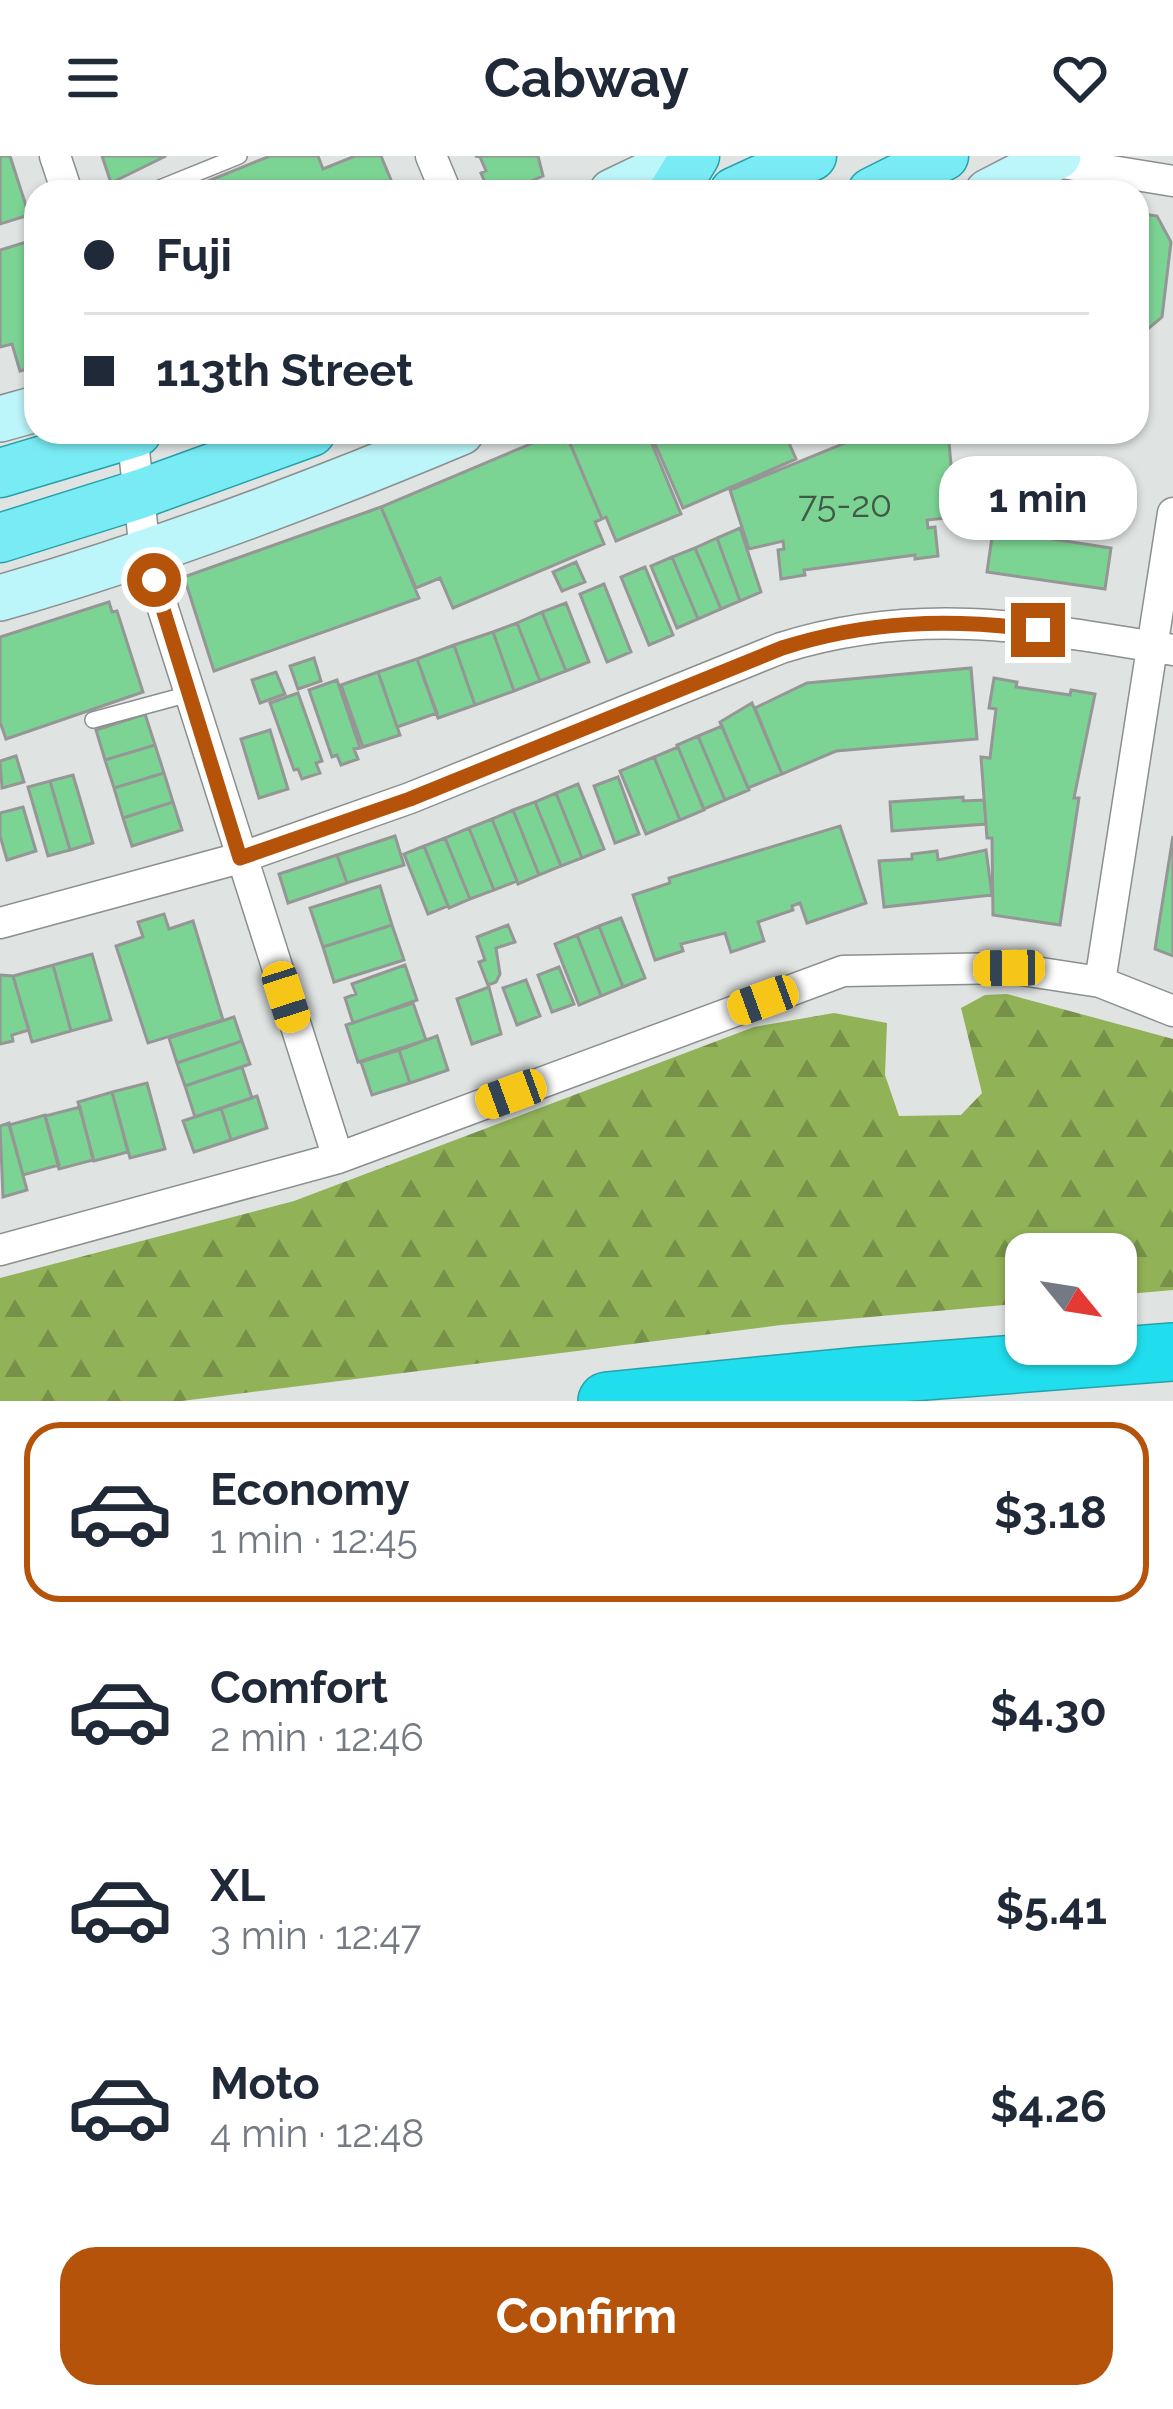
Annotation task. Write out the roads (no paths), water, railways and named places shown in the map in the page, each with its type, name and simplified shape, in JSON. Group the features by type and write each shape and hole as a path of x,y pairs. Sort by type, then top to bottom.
{"highway":[{"path":"1137,1327 1173,1319"},
{"path":"607,1401 1173,1352"},
{"path":"957,1368 1005,1357"}],"main road":[{"path":"760,180 812,156"},
{"path":"896,180 938,159"},
{"path":"910,180 938,159"},
{"path":"0,473 97,444"},
{"path":"0,538 278,444"}],"street":[{"path":"638,180 691,156"},
{"path":"1011,180 1054,158 1090,171 1173,181"},
{"path":"135,444 145,552 338,1158"},
{"path":"0,598 145,552 429,444"},
{"path":"1100,982 1163,648 1173,513"},
{"path":"0,923 240,858 410,799 782,648 833,632 880,624 959,622 1163,648"},
{"path":"0,1250 338,1158 843,971 1009,968 1100,982 1173,1011"}],"lane":[{"path":"179,180 238,156"},
{"path":"93,720 189,694"}]}
